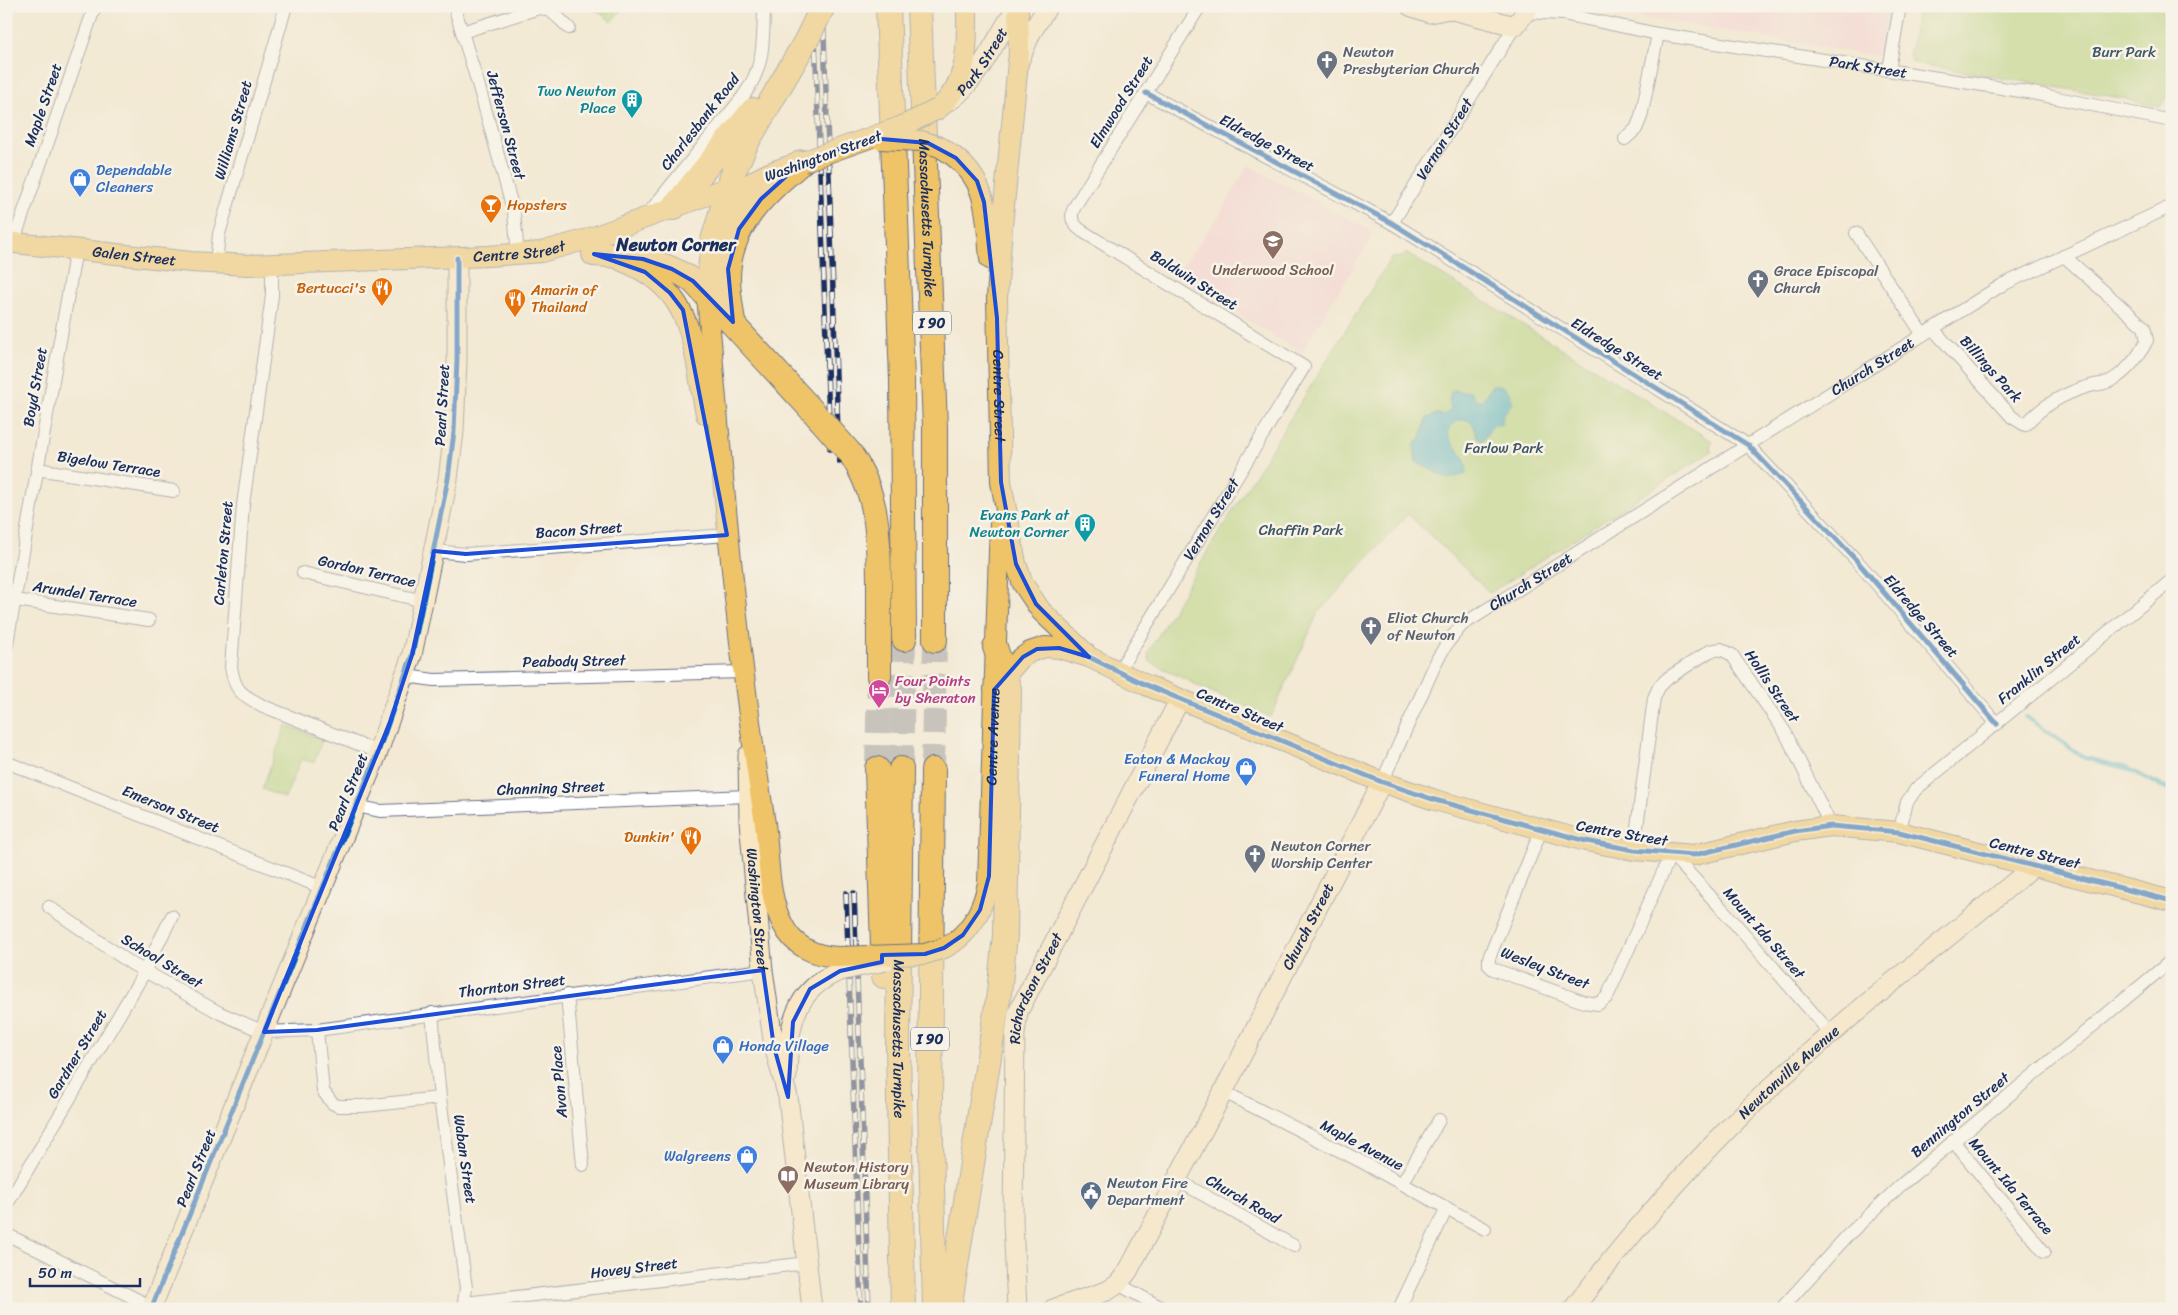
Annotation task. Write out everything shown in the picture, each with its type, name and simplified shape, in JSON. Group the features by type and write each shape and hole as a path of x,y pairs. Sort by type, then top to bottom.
{"highway":[{"path":"712,244 728,188 746,144 806,41 823,6"},
{"name":"Massachusetts Turnpike","path":"888,6 902,380 904,640"},
{"name":"Massachusetts Turnpike","path":"920,6 934,419 935,640"},
{"path":"673,208 752,111 788,72"},
{"path":"733,322 728,286 728,269 736,238 745,218 761,199 802,162"},
{"path":"594,254 632,257 658,262 685,276 707,295 733,322 849,452 861,470 870,491 878,525 879,676"},
{"path":"949,1309 1002,973 1005,935 1009,689 999,683 995,647"},
{"path":"878,769 882,968 898,1046"},
{"name":"Massachusetts Turnpike","path":"902,769 898,1046 903,1309"},
{"name":"Massachusetts Turnpike","path":"933,770 930,1076 935,1309"}],"main road":[{"name":"Washington Street","path":"812,1309 788,1097 774,1047 763,970 750,830 748,716 724,508 707,295 708,268 712,244 721,220 731,202 747,186 766,174 910,123 938,109 955,90 964,67 967,51 967,6"},
{"name":"Centre Street","path":"1018,6 1018,65 1002,226 997,318 1001,482 1016,564 1023,584 1042,611 1089,657"},
{"name":"Park Street","path":"938,109 967,85 1018,6"},
{"name":"Park Street","path":"1018,65 1029,38 1048,6"},
{"name":"Park Street","path":"1410,6 1430,12 1448,7 1523,15"},
{"name":"Centre Street","path":"870,138 914,140 940,147 969,170 982,194 997,318"},
{"name":"Centre Street","path":"267,265 456,258 541,252 601,235 766,174"},
{"name":"Galen Street","path":"10,243 216,264 267,265"},
{"name":"Washington Street","path":"541,252 594,254 624,261 645,272 670,293 683,310 690,336 724,508"},
{"name":"Pearl Street","path":"153,1308 378,752 406,676 434,551 449,473 454,432 458,360 456,258"},
{"path":"995,647 1001,482"},
{"name":"Centre Street","path":"999,683 1023,657 1042,648 1059,648 1089,657 1180,699 1382,782 1434,800 1586,841 1634,850 1694,855 1795,831 1831,826 1899,832 2172,901"},
{"name":"Centre Avenue","path":"748,716 774,899 780,918 790,936 800,946 839,964 918,954 944,948 958,939 974,920 984,900 988,884 999,683"},
{"name":"Richardson Street","path":"1017,1309 1013,1221 1015,1034 1018,1012 1180,699"},
{"name":"Church Street","path":"1118,1284 1128,1271 1224,1092 1382,782"},
{"name":"Newtonville Avenue","path":"1573,1309 1629,1238 1690,1170 1747,1111 1832,1035 2035,866"},
{"name":"Centre Avenue","path":"788,1097 789,1049 796,1012 810,989 839,964"},
{"path":"1053,1309 1107,1290 1118,1284"}],"street":[{"name":"Maple Street","path":"10,243 95,6"},
{"name":"Williams Street","path":"216,264 219,234 286,6"},
{"name":"Jefferson Street","path":"454,6 514,214 518,254"},
{"name":"Charlesbank Road","path":"644,219 751,85 758,72 762,57 764,6"},
{"name":"Elmwood Street","path":"1074,221 1075,206 1200,6"},
{"path":"1888,70 1900,6"},
{"path":"462,32 545,8 551,11 569,28"},
{"name":"Park Street","path":"1523,15 1562,10 1658,34 2074,100 2172,121"},
{"name":"Vernon Street","path":"1392,223 1523,15"},
{"path":"1625,139 1636,129 1641,117 1658,34"},
{"name":"Eldredge Street","path":"1146,93 1392,223 1748,445 1857,561 1997,724"},
{"name":"Church Street","path":"1382,782 1438,658 1462,625 2002,286 2172,206"},
{"name":"Baldwin Street","path":"1074,221 1304,367"},
{"path":"1856,233 1928,332"},
{"name":"Boyd Street","path":"6,649 76,249"},
{"name":"Billings Park","path":"1928,332 2012,417 2025,425 2037,412 2061,396 2111,381 2140,354 2147,340 2144,327 2064,256"},
{"name":"Carleton Street","path":"267,265 272,296 243,505 231,667 234,686 247,698 263,706 378,752"},
{"name":"Vernon Street","path":"1118,672 1304,367"},
{"name":"Bigelow Terrace","path":"38,468 174,491"},
{"name":"Bacon Street","path":"434,551 466,554 727,535"},
{"name":"Gordon Terrace","path":"303,573 424,600"},
{"name":"Franklin Street","path":"1899,832 1907,802 1916,789 2172,580"},
{"name":"Arundel Terrace","path":"15,600 149,620"},
{"name":"Hollis Street","path":"1634,850 1654,698 1659,687 1668,678 1710,651 1721,649 1732,655 1785,732 1831,826"},
{"name":"Peabody Street","path":"406,676 434,680 743,672"},
{"name":"Emerson Street","path":"6,762 323,888"},
{"name":"Channing Street","path":"356,806 380,811 748,796"},
{"name":"Wesley Street","path":"1542,828 1489,958 1489,965 1493,969 1584,1002 1598,1004 1607,997 1671,854"},
{"name":"Mount Ida Street","path":"1671,854 1732,920 1832,1035"},
{"name":"School Street","path":"48,907 144,971 220,1013 264,1032"},
{"name":"Gardner Street","path":"6,1206 144,971 172,916"},
{"name":"Bennington Street","path":"1782,1309 1847,1236 1901,1185 2172,960"},
{"name":"Thornton Street","path":"264,1032 317,1030 432,1013 763,970"},
{"name":"Avon Place","path":"568,995 583,1165"},
{"name":"Waban Street","path":"432,1013 440,1098 466,1288 464,1306"},
{"path":"317,1030 323,1091 332,1103 338,1106 363,1106 440,1098"},
{"name":"Maple Avenue","path":"1224,1092 1485,1228"},
{"path":"1402,1184 1439,1120"},
{"name":"Mount Ida Terrace","path":"1953,1142 2044,1252"},
{"name":"Church Road","path":"1177,1180 1294,1246"},
{"path":"1399,1309 1447,1208"},
{"path":"6,1234 153,1308"},
{"name":"Hovey Street","path":"464,1306 807,1263"},
{"path":"1118,1284 1164,1309"}],"highlighted area":[{"path":"870,138 928,143 956,158 977,181 984,202 997,318 1001,482 1016,564 1036,604 1089,657 1059,648 1037,649 1023,657 994,690 989,876 980,910 963,935 944,948 925,954 882,955 882,962 840,971 810,989 793,1022 788,1097 774,1047 763,970 317,1030 264,1032 390,722 412,655 434,551 466,554 727,535 683,310 670,293 645,272 594,254 643,259 672,269 693,281 733,322 728,269 739,229 761,199 802,162"}],"shaded area":[{"path":"1576,6 1889,6 1882,49 1875,56"},
{"name":"Underwood School","path":"1248,165 1370,230 1372,234 1371,239 1301,353 1175,276 1219,216"}],"green space":[{"path":"591,6 624,6 612,22"},
{"name":"Burr Park","path":"1918,6 2172,6 2172,87 2160,107 2121,98 1919,64 1913,62 1909,57"},
{"name":"Farlow Park","path":"1406,253 1712,441 1710,448 1712,451 1490,593 1408,514 1318,613 1271,717 1207,690 1150,662 1148,653 1210,547 1391,258 1403,257"},
{"path":"286,725 322,739 314,763 301,759 285,798 262,789"}],"water":[{"path":"1492,385 1506,389 1511,399 1512,403 1503,415 1502,424 1492,426 1483,441 1477,437 1474,426 1468,420 1458,420 1448,430 1452,442 1465,461 1466,474 1448,479 1416,462 1414,446 1421,437 1427,418 1437,414 1444,415 1451,409 1449,402 1451,392 1454,390 1461,392 1470,391 1475,399 1482,401"}],"waterway":[{"path":"2026,717 2085,758 2126,768 2170,790 2172,788"}],"tunnel":[{"path":"901,769 904,639"},
{"path":"933,770 935,640"},
{"path":"877,769 879,676"}],"railway":[{"path":"814,6 830,449"},
{"path":"823,6 839,461"},
{"path":"846,893 861,1309"},
{"path":"854,893 869,1309"}],"cycle path":[{"path":"1146,93 1392,223 1748,445 1857,561 1997,724"},
{"path":"151,1309 378,752 412,655 448,479 454,432 457,360 457,258"},
{"path":"1089,657 1146,685 1382,782 1435,800 1586,841 1634,850 1694,855 1795,831 1831,826 1899,832 2172,901"}],"place":[{"name":"Newton Presbyterian Church","path":"1327,80"},
{"name":"Two Newton Place","path":"632,119"},
{"name":"Dependable Cleaners","path":"80,198"},
{"name":"Hopsters","path":"491,224"},
{"name":"Underwood School","path":"1273,260"},
{"name":"Grace Episcopal Church","path":"1758,299"},
{"name":"Bertucci's","path":"382,307"},
{"name":"Amarin of Thailand","path":"515,318"},
{"name":"Evans Park at Newton Corner","path":"1085,543"},
{"name":"Eliot Church of Newton","path":"1371,646"},
{"name":"Four Points by Sheraton","path":"879,709"},
{"name":"Eaton & Mackay Funeral Home","path":"1246,787"},
{"name":"Dunkin'","path":"691,856"},
{"name":"Newton Corner Worship Center","path":"1255,874"},
{"name":"Honda Village","path":"723,1065"},
{"name":"Walgreens","path":"747,1175"},
{"name":"Newton History Museum Library","path":"788,1195"},
{"name":"Newton Fire Department","path":"1091,1211"}],"district":[{"name":"Newton Corner","path":"676,245"}],"park label":[{"name":"Chaffin Park","path":"1301,530"}]}
